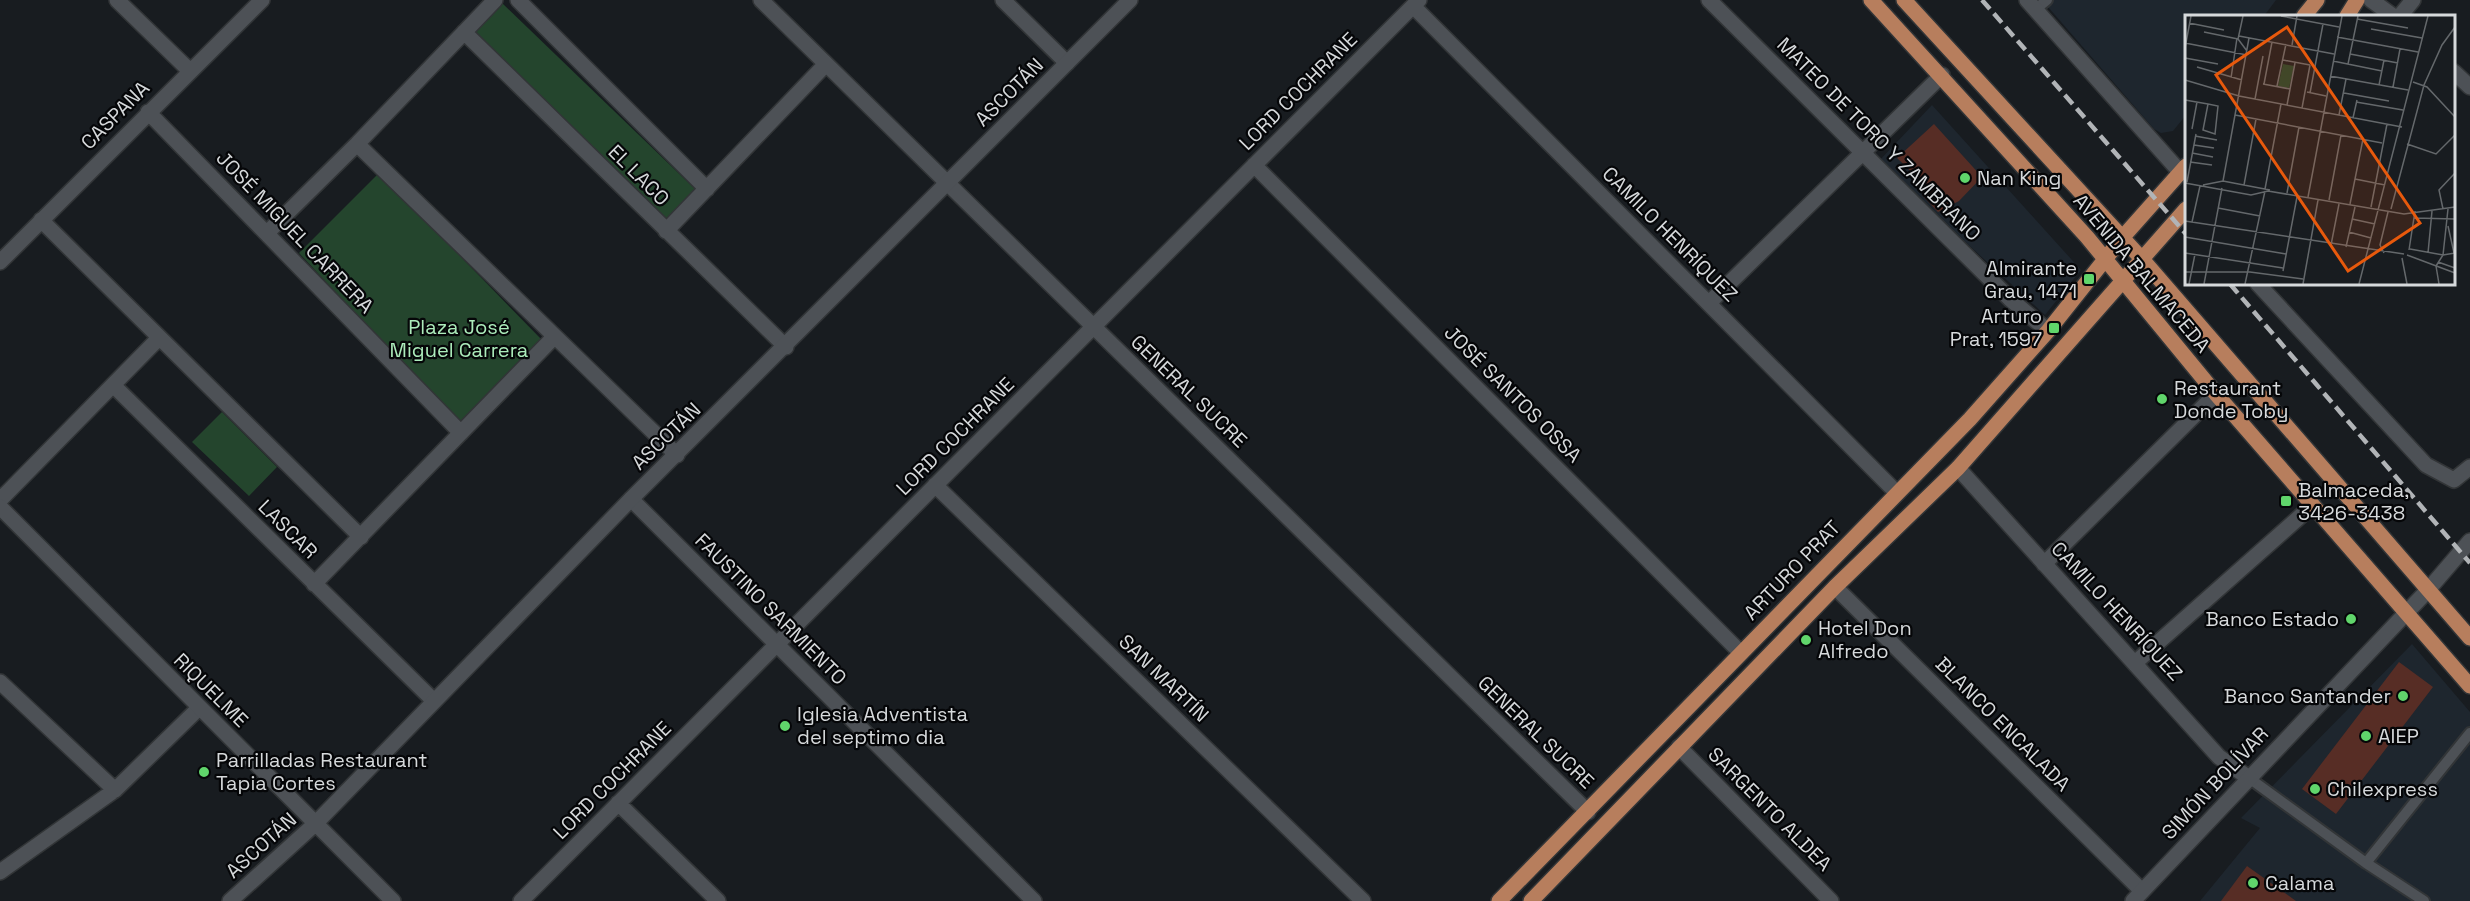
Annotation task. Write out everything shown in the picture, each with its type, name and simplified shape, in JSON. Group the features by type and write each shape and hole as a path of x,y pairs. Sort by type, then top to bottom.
{"main road":[{"name":"AVENIDA BALMACEDA","path":"1871,0 1942,75 2106,260 2216,394 2470,686"},
{"name":"AVENIDA BALMACEDA","path":"1904,0 2142,259 2470,638"},
{"path":"2305,15 2317,0"},
{"path":"2348,15 2357,0"},
{"name":"ARTURO PRAT","path":"1500,901 1970,419 2048,331 2122,238 2184,169"},
{"path":"1531,901 1835,587 1958,468 2185,211"}],"street":[{"path":"117,0 190,71"},
{"name":"CASPANA","path":"0,262 262,0"},
{"path":"267,233 357,144 495,0"},
{"name":"EL LACO","path":"518,0 706,189"},
{"name":"GENERAL SUCRE","path":"761,0 1588,812"},
{"path":"1003,0 1067,63"},
{"name":"ASCOTÁN","path":"230,901 315,824 631,499 786,347 1130,0"},
{"name":"MATEO DE TORO Y ZAMBRANO","path":"1709,0 2010,299 2048,331"},
{"path":"2372,0 2392,15"},
{"path":"2401,15 2413,0"},
{"name":"LORD COCHRANE","path":"521,901 1416,3"},
{"name":"CAMILO HENRÍQUEZ","path":"1416,3 1897,493"},
{"path":"2037,3 2184,169"},
{"name":"EL LACO","path":"464,32 786,347"},
{"path":"666,231 826,64"},
{"path":"2455,73 2470,87"},
{"path":"1709,303 1942,75"},
{"name":"JOSÉ MIGUEL CARRERA","path":"148,112 461,433"},
{"path":"357,144 677,455"},
{"name":"JOSÉ SANTOS OSSA","path":"1254,165 1741,653"},
{"path":"41,220 361,537"},
{"path":"2259,285 2426,465 2454,480 2470,467"},
{"path":"314,584 554,337"},
{"path":"2,510 113,385 159,338"},
{"name":"LASCAR","path":"113,385 434,701"},
{"path":"2044,564 2216,394"},
{"name":"CAMILO HENRÍQUEZ","path":"1958,468 2136,662 2219,757 2249,778"},
{"name":"SAN MARTÍN","path":"935,485 1364,901"},
{"name":"FAUSTINO SARMIENTO","path":"631,499 1034,901"},
{"path":"2136,662 2313,505"},
{"name":"RIQUELME","path":"2,510 393,901"},
{"name":"SIMÓN BOLÍVAR","path":"2137,896 2428,590 2470,541"},
{"name":"BLANCO ENCALADA","path":"1835,587 2137,896"},
{"path":"0,682 115,789"},
{"path":"0,872 115,789 200,708"},
{"name":"SARGENTO ALDEA","path":"1679,747 1831,901"},
{"path":"618,803 718,901"}],"lane":[{"path":"2366,863 2470,733"},
{"path":"2249,778 2366,863 2424,901"}],"shaded area":[{"path":"2042,0 2276,0 2265,15 2185,15 2185,116 2173,131 2161,133 2154,129"},
{"path":"1932,105 2081,270 2045,315 1878,162"},
{"path":"2412,644 2470,712 2470,901 2200,901 2260,828 2241,818"}],"green space":[{"path":"501,2 695,189 665,221 474,31"},
{"name":"Plaza José Miguel Carrera","path":"379,173 541,339 458,424 299,253"},
{"path":"222,412 277,467 249,496 192,442"}],"building":[{"path":"1934,124 1982,177 1959,201 1938,212 1922,195 1929,189 1897,158"},
{"path":"2399,662 2433,687 2336,814 2302,789"},
{"name":"Calama","path":"2247,866 2296,901 2221,901"}],"railway":[{"path":"1982,0 2185,233"},
{"path":"2231,285 2470,563"}],"place":[{"name":"Nan King","path":"1965,178"},
{"name":"Almirante Grau, 1471","path":"2089,279"},
{"name":"Arturo Prat, 1597","path":"2054,328"},
{"name":"Restaurant Donde Toby","path":"2162,399"},
{"name":"Balmaceda, 3426-3438","path":"2286,501"},
{"name":"Banco Estado","path":"2351,619"},
{"name":"Hotel Don Alfredo","path":"1806,640"},
{"name":"Banco Santander","path":"2403,696"},
{"name":"Iglesia Adventista del septimo dia","path":"785,726"},
{"name":"AIEP","path":"2366,736"},
{"name":"Parrilladas Restaurant Tapia Cortes","path":"204,772"},
{"name":"Chilexpress","path":"2315,789"},
{"name":"Calama","path":"2253,883"}]}
